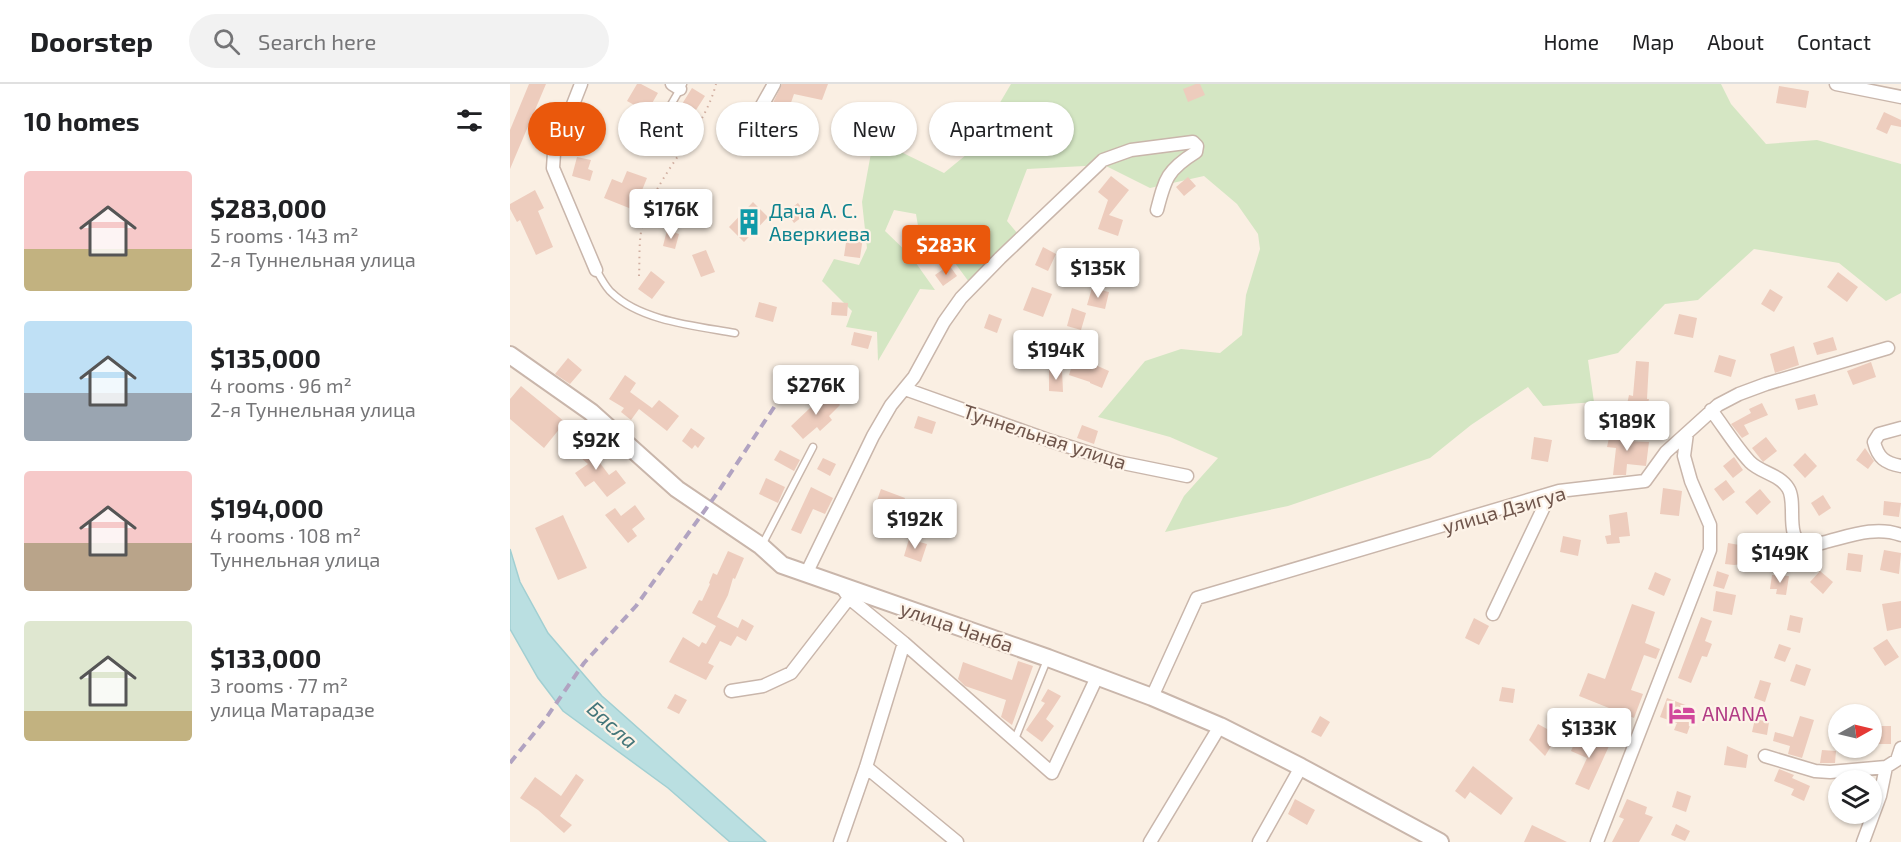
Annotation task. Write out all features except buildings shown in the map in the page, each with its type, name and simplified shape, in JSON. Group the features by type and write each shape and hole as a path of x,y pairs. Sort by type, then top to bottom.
{"street":[{"path":"581,84 554,153 553,168 596,270"},
{"path":"764,102 774,84"},
{"path":"1836,84 1901,97"},
{"path":"807,572 873,436 891,405 914,378 944,322 961,298 1103,160 1131,150 1192,142 1197,146 1196,152 1172,170 1164,182 1156,210"},
{"name":"улица Дзигуа","path":"1152,697 1197,598 1550,494 1645,481 1666,452 1718,405 1739,394 1888,348"},
{"name":"улица Чанба","path":"510,355 591,412 677,489 761,546 782,565 807,572 850,592 1048,658 1152,697 1220,726 1440,842"},
{"name":"Туннельная улица","path":"904,389 1118,462 1187,476"},
{"path":"1712,410 1751,463 1775,476 1787,486 1792,495 1792,529 1796,538 1803,544 1814,545 1880,531 1901,535"},
{"path":"1901,428 1879,434 1874,442 1877,453 1886,461 1901,466"},
{"path":"1597,842 1710,550 1710,525 1690,481 1684,456 1687,434"},
{"path":"1493,614 1550,494"},
{"path":"731,691 763,686 791,673 850,592 904,643 1052,772 1097,677"},
{"path":"840,842 904,643"},
{"path":"1150,842 1220,726"},
{"path":"1765,756 1815,771 1830,772 1886,767 1897,760 1901,748"},
{"path":"866,767 957,842"},
{"path":"1259,842 1301,767"},
{"path":"1863,842 1880,796 1886,767"}],"lane":[{"path":"670,102 678,86"},
{"path":"596,270 610,292 635,310 684,324 735,333"},
{"path":"761,546 813,447"},
{"path":"1014,740 1048,658"}],"path":[{"path":"639,276 644,220 661,181 711,104 716,84"}],"green space":[{"path":"1011,84 1721,84 1731,104 1766,144 1817,140 1901,164 1901,293 1886,301 1839,263 1754,249 1698,300 1665,304 1618,353 1588,360 1594,402 1543,406 1528,387 1471,425 1430,458 1288,506 1165,532 1184,496 1218,458 1170,437 1098,417 1145,361 1181,349 1220,353 1242,335 1246,295 1260,249 1258,234 1237,204 1204,176 1150,188 1104,165 1027,169 1007,221 1018,234 969,282 952,259 937,261 920,238 916,214 894,210 885,231 911,256 935,290 920,289 878,361 877,332 846,327 852,311 822,281 834,259 859,265 867,248 862,202 870,156 909,156 944,173 965,156 1074,156 1074,102 1000,102"}],"water":[{"name":"Басла","path":"510,549 520,582 548,633 602,696 766,842 730,842 668,788 563,711 538,678 510,629"}],"railway":[{"path":"510,763 544,721 584,663 636,606 718,492 798,371"}],"place":[{"name":"Дача А. С. Аверкиева","path":"749,222"},
{"name":"ANANA","path":"1682,713"}]}
